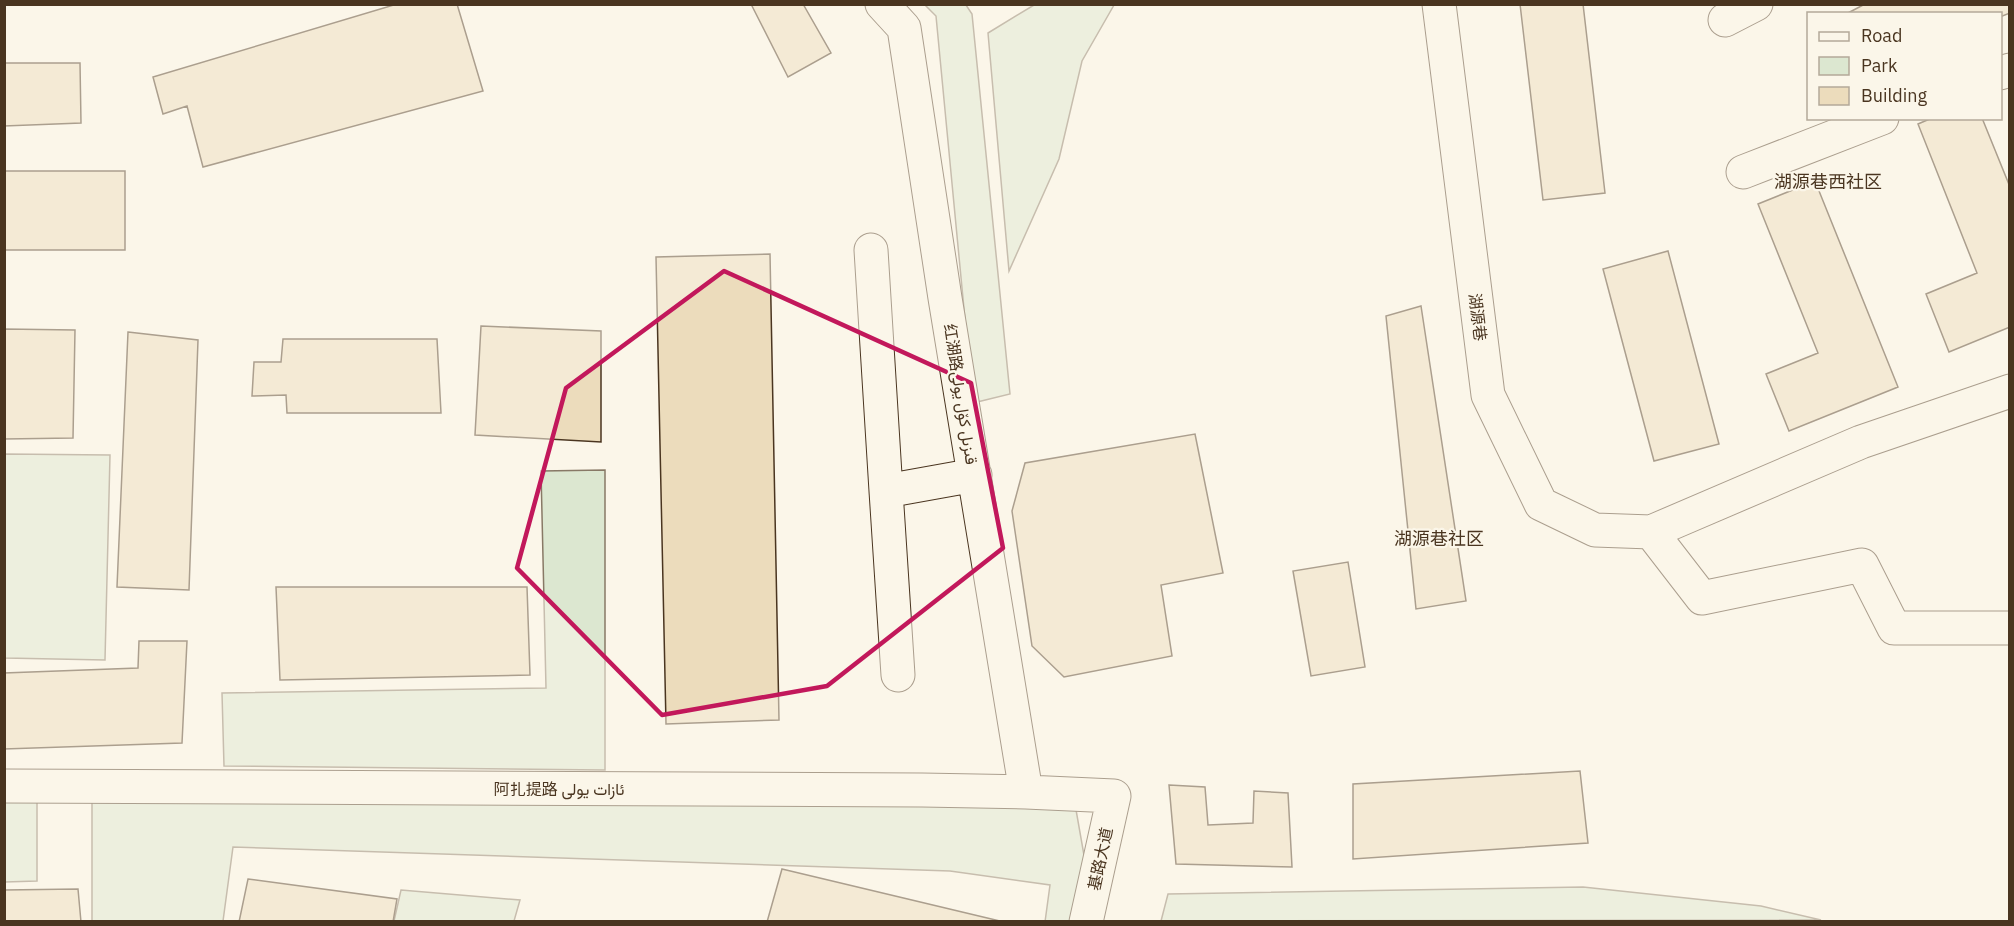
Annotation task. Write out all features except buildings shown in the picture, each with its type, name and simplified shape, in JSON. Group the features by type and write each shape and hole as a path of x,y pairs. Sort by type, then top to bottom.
{"street":[{"name":"红湖路قىزىل كۆل يولى","path":"882,4 904,28 945,298 1026,792"},
{"name":"湖源巷","path":"1439,4 1488,395 1541,504 1595,530 1651,532"},
{"path":"1725,20 1756,4"},
{"path":"1743,172 1877,120"},
{"path":"870,250 898,675"},
{"path":"2010,391 1861,442 1651,532 1702,598 1862,566 1894,628 2010,628"},
{"path":"886,491 975,475"},
{"name":"阿扎提路 ئازات يولى","path":"4,786 1026,792 1114,796"},
{"name":"基路大道","path":"1086,921 1114,796"}],"highlighted area":[{"path":"724,271 971,383 1003,548 827,686 662,715 517,568 566,388"}],"green space":[{"path":"925,5 966,5 972,14 1010,394 973,403 936,16"},
{"path":"1034,5 1114,5 1082,61 1059,159 1009,271 988,33"},
{"path":"5,454 110,455 105,660 5,658"},
{"path":"605,470 605,770 224,766 222,693 546,688 541,471"},
{"path":"92,782 1075,804 1088,878 1079,921 1045,922 1050,885 950,871 233,847 223,921 92,921"},
{"path":"4,797 37,797 37,881 5,882"},
{"path":"1583,887 1761,906 1821,920 1161,921 1168,894"},
{"path":"401,890 520,900 514,921 394,921"}],"district":[{"name":"湖源巷西社区","path":"1828,181"},
{"name":"湖源巷社区","path":"1439,538"}]}
